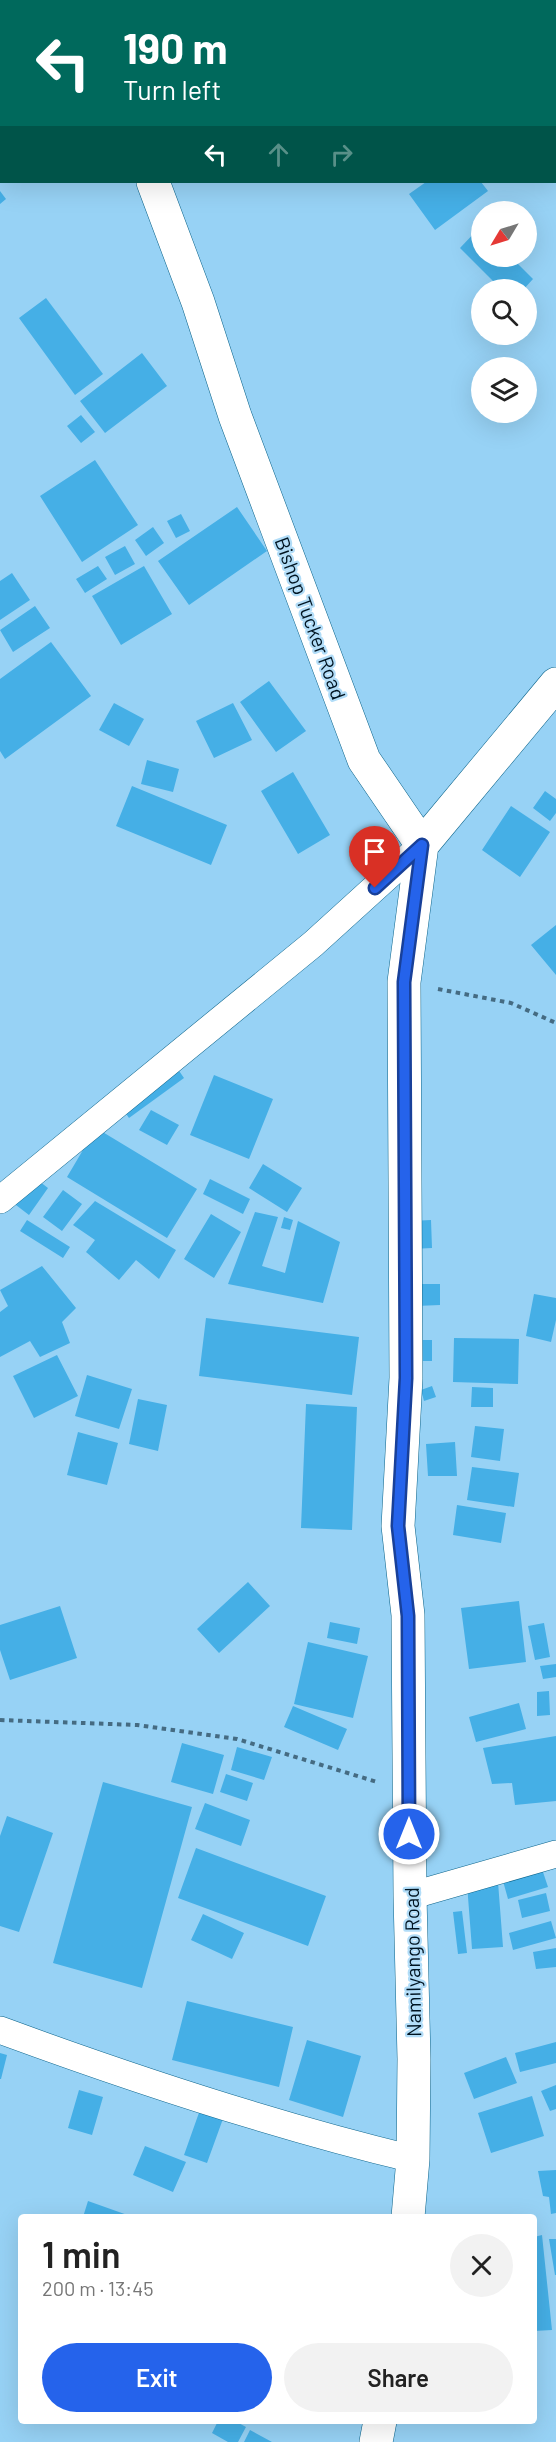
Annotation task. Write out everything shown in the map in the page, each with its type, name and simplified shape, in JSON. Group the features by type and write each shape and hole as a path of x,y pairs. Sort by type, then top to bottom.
{"main road":[{"name":"Bishop Tucker Road","path":"153,183 198,303 235,416 364,760 422,845"},
{"path":"422,845 556,684"},
{"name":"Namilyango Road","path":"408,2214 413,2159 408,1616 398,1526 406,1378 404,982 422,845"},
{"path":"376,2442 379,2424"}],"street":[{"path":"0,1200 313,944 422,845"},
{"path":"410,1896 556,1854"},
{"path":"0,2030 210,2104 322,2137 413,2159"}],"path":[{"path":"404,982 511,1003 556,1023"},
{"path":"0,1720 137,1725 237,1739 409,1792"}],"building":[{"path":"425,183 482,183 488,191 471,201 471,204 435,230 409,194"},
{"path":"0,191 6,199 0,204"},
{"path":"471,236 471,259 460,248"},
{"path":"479,267 521,267 533,279 491,279"},
{"path":"46,298 103,374 75,395 19,318"},
{"path":"142,353 167,386 105,433 80,401"},
{"path":"81,415 95,432 81,443 67,426"},
{"path":"95,460 138,525 82,562 40,496"},
{"path":"237,507 267,551 189,605 158,561"},
{"path":"181,514 190,531 176,538 167,521"},
{"path":"153,527 164,543 146,556 135,540"},
{"path":"125,546 135,564 115,575 105,557"},
{"path":"98,566 107,579 85,593 76,579"},
{"path":"144,566 172,614 121,645 92,596"},
{"path":"12,573 30,600 0,620 0,581"},
{"path":"35,606 50,628 13,652 0,630"},
{"path":"51,642 91,696 5,759 0,751 0,679"},
{"path":"269,681 306,731 276,752 240,702"},
{"path":"114,703 144,719 129,746 99,730"},
{"path":"233,703 252,740 214,758 196,721"},
{"path":"147,760 179,769 173,792 141,784"},
{"path":"293,772 330,835 298,854 261,791"},
{"path":"132,786 227,825 211,865 116,826"},
{"path":"545,791 556,799 556,813 550,821 533,808"},
{"path":"511,806 550,832 520,877 482,850"},
{"path":"556,925 556,975 531,945"},
{"path":"175,1065 184,1078 129,1118 120,1105"},
{"path":"214,1075 273,1099 249,1159 190,1135"},
{"path":"151,1110 179,1125 167,1145 139,1130"},
{"path":"96,1128 197,1189 167,1238 67,1177"},
{"path":"263,1164 302,1188 287,1212 249,1188"},
{"path":"31,1175 48,1188 29,1215 12,1202"},
{"path":"210,1179 250,1199 243,1214 203,1194"},
{"path":"63,1190 82,1204 62,1231 43,1217"},
{"path":"95,1201 176,1250 159,1279 136,1260 119,1280 86,1252 95,1240 73,1225"},
{"path":"255,1212 278,1217 262,1266 285,1273 298,1221 340,1242 323,1303 228,1284"},
{"path":"211,1214 241,1232 214,1278 184,1259"},
{"path":"284,1217 293,1220 290,1230 281,1228"},
{"path":"27,1220 70,1247 63,1258 20,1231"},
{"path":"431,1220 432,1248 412,1249 411,1221"},
{"path":"42,1266 76,1308 62,1322 70,1343 40,1357 30,1341 0,1357 0,1312 8,1306 0,1290"},
{"path":"415,1284 440,1284 440,1305 416,1306"},
{"path":"534,1294 556,1298 556,1320 551,1342 526,1336"},
{"path":"206,1318 359,1337 352,1395 199,1376"},
{"path":"454,1338 519,1339 518,1384 453,1382"},
{"path":"418,1340 432,1340 432,1361 418,1361"},
{"path":"57,1355 78,1396 34,1418 13,1376"},
{"path":"87,1375 132,1389 119,1429 75,1416"},
{"path":"432,1386 436,1397 424,1401 421,1390"},
{"path":"472,1387 493,1388 493,1407 471,1407"},
{"path":"138,1399 167,1405 158,1451 129,1444"},
{"path":"306,1404 357,1407 352,1530 301,1528"},
{"path":"475,1426 504,1429 500,1461 471,1457"},
{"path":"78,1432 118,1443 107,1485 67,1475"},
{"path":"455,1442 457,1476 428,1476 426,1444"},
{"path":"472,1467 519,1473 514,1507 467,1500"},
{"path":"457,1505 506,1513 501,1543 453,1535"},
{"path":"248,1582 270,1606 219,1653 197,1629"},
{"path":"519,1601 526,1662 469,1669 461,1608"},
{"path":"60,1606 77,1658 10,1680 0,1650 0,1625"},
{"path":"330,1622 360,1628 357,1644 327,1638"},
{"path":"544,1623 550,1657 535,1660 528,1626"},
{"path":"308,1642 368,1656 353,1718 294,1704"},
{"path":"556,1664 556,1677 543,1679 540,1666"},
{"path":"549,1691 550,1715 537,1716 537,1692"},
{"path":"519,1703 526,1729 476,1742 469,1717"},
{"path":"293,1706 347,1729 338,1750 284,1727"},
{"path":"556,1736 556,1801 515,1805 512,1783 492,1784 483,1748"},
{"path":"182,1743 224,1755 213,1794 171,1782"},
{"path":"237,1747 272,1757 264,1780 231,1770"},
{"path":"226,1774 253,1783 247,1801 220,1792"},
{"path":"103,1782 192,1807 142,1988 53,1963"},
{"path":"205,1803 250,1820 241,1846 195,1829"},
{"path":"7,1816 53,1833 19,1932 0,1926 0,1836"},
{"path":"196,1848 326,1896 308,1946 178,1898"},
{"path":"542,1869 548,1887 508,1899 503,1881"},
{"path":"498,1882 503,1947 472,1949 467,1884"},
{"path":"546,1893 550,1911 522,1918 518,1900"},
{"path":"462,1911 467,1953 458,1954 453,1912"},
{"path":"203,1914 244,1933 232,1959 191,1940"},
{"path":"551,1921 556,1938 513,1950 509,1933"},
{"path":"556,1948 556,1967 536,1969 533,1952"},
{"path":"187,2001 293,2027 279,2087 172,2060"},
{"path":"307,2040 361,2056 343,2117 289,2100"},
{"path":"556,2042 556,2063 520,2072 515,2053"},
{"path":"0,2053 7,2055 1,2079 0,2079"},
{"path":"506,2057 517,2083 474,2099 464,2073"},
{"path":"556,2085 556,2109 550,2111 541,2091"},
{"path":"79,2090 103,2097 92,2135 68,2128"},
{"path":"532,2096 544,2136 491,2153 478,2113"},
{"path":"201,2107 224,2116 207,2163 184,2155"},
{"path":"145,2146 186,2162 173,2192 133,2175"},
{"path":"556,2170 556,2213 551,2214 549,2197 543,2196 538,2171"},
{"path":"88,2201 125,2214 84,2214"},
{"path":"542,2235 552,2330 537,2331 537,2236"},
{"path":"549,2239 556,2239 556,2275 555,2275"},
{"path":"216,2424 240,2424 246,2427 238,2442 228,2442 212,2433"},
{"path":"250,2430 272,2442 244,2442"}],"route":[{"path":"375,888 422,845 404,982 406,1378 398,1526 408,1616 409,1834"}]}
